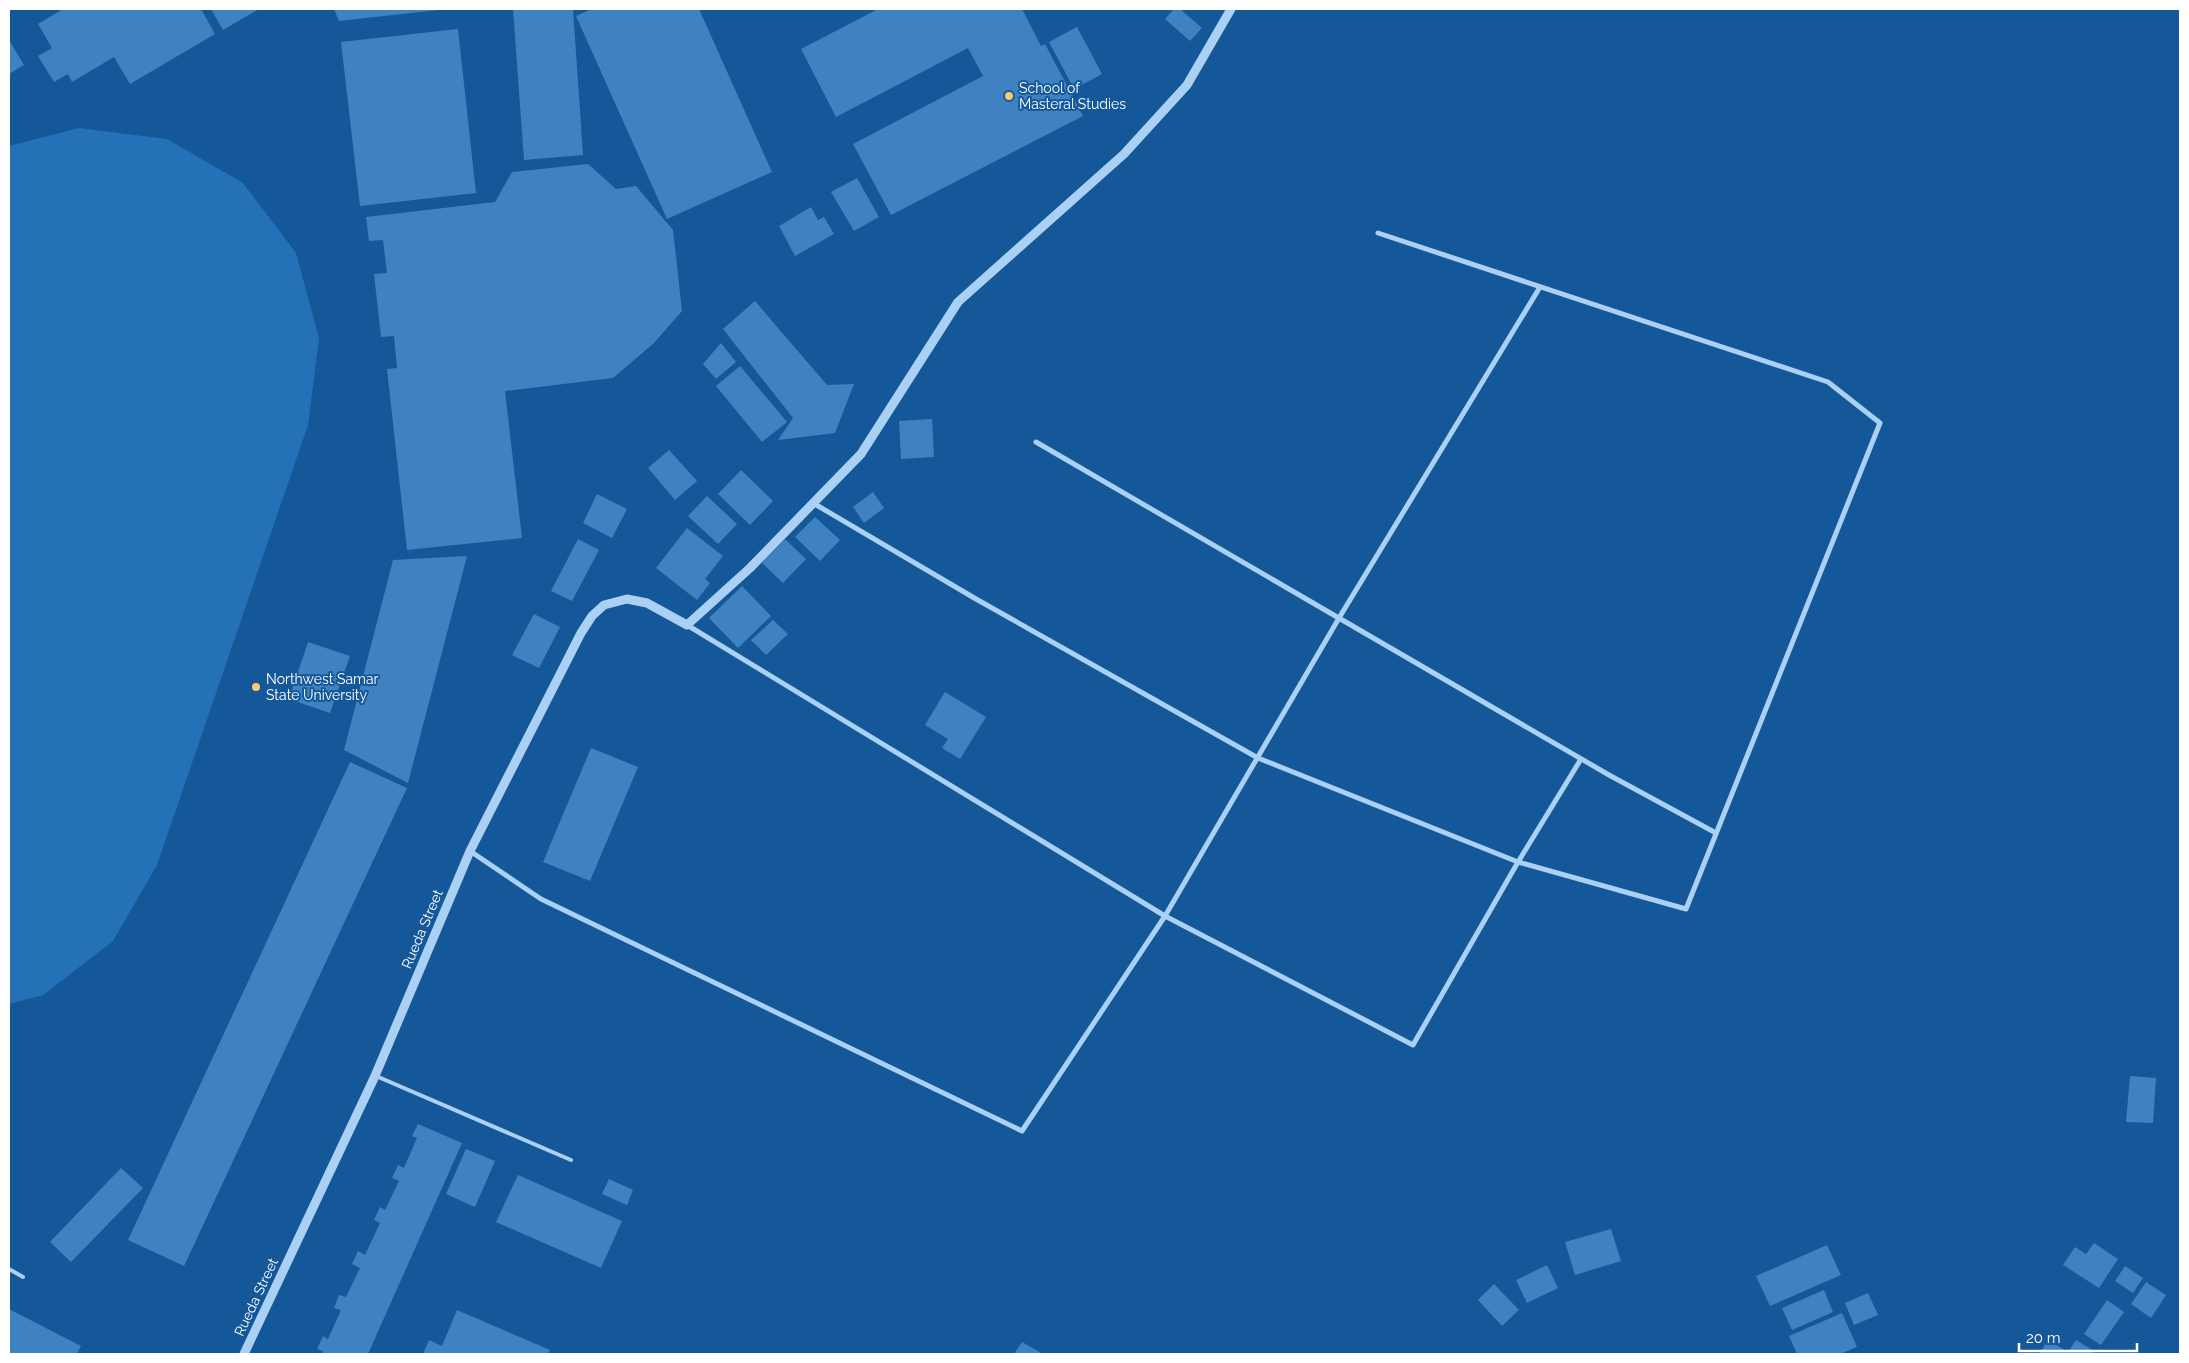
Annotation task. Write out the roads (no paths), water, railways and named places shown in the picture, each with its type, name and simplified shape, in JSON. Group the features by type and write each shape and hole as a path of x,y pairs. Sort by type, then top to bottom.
{"street":[{"path":"1231,9 1187,85 1124,154 958,302 861,454 750,568 687,625 1165,916 1413,1045 1518,862 1581,759"},
{"path":"813,504 976,599 1258,758 1518,862 1686,909 1880,423 1828,382 1378,233"},
{"path":"470,851 541,899 1022,1131 1165,916 1339,618 1540,287"},
{"path":"1036,442 1581,759 1716,833"},
{"name":"Rueda Street","path":"244,1354 375,1076 470,851 592,616 604,605 627,599 647,603 687,625"}],"lane":[{"path":"375,1076 571,1160"},
{"path":"9,1270 23,1277"}],"place":[{"name":"School of Masteral Studies","path":"1009,96"},
{"name":"Northwest Samar State University","path":"256,687"}]}
